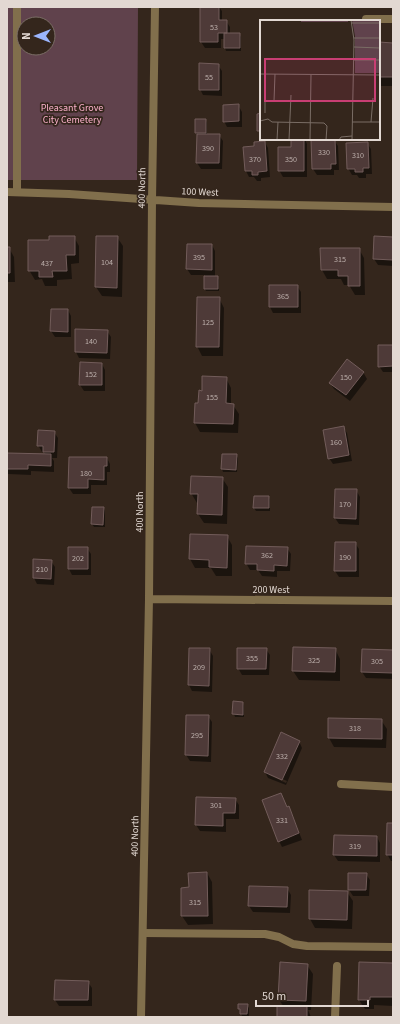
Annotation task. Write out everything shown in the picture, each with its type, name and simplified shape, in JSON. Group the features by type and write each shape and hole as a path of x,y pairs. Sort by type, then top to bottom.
{"street":[{"path":"17,7 17,192"},
{"name":"400 North","path":"141,1017 149,599 155,7"},
{"path":"366,19 393,19"},
{"name":"100 West","path":"7,192 199,203 393,207"},
{"name":"200 West","path":"149,599 393,601"},
{"path":"341,784 393,787"},
{"path":"143,933 265,934 279,937 292,944 307,946 393,947"},
{"path":"335,1017 337,966"}],"green space":[{"name":"Pleasant Grove City Cemetery","path":"7,7 138,7 137,180 7,180"}],"building":[{"path":"200,7 219,7 219,20 227,20 227,33 218,33 218,42 200,42"},
{"path":"224,33 240,33 240,48 224,48"},
{"path":"380,42 393,43 393,77 380,77"},
{"path":"199,63 219,64 219,90 199,90"},
{"path":"239,104 239,121 223,122 223,105"},
{"path":"260,113 260,131 257,131 257,114"},
{"path":"195,119 206,119 206,133 195,133"},
{"path":"197,134 220,134 219,163 196,163"},
{"path":"291,140 304,140 304,171 278,171 278,147 291,147"},
{"path":"311,140 335,140 336,164 331,164 331,169 312,169"},
{"path":"265,141 267,171 258,172 258,175 252,175 252,171 245,171 243,147 254,146 254,142"},
{"path":"368,142 369,168 363,168 363,172 355,172 355,169 347,169 346,143"},
{"path":"49,236 75,236 75,255 66,255 67,271 52,271 53,277 39,277 39,271 28,271 28,240 49,240"},
{"path":"96,236 118,236 117,288 95,287"},
{"path":"374,236 393,237 393,260 373,259"},
{"path":"187,244 212,244 212,270 186,269"},
{"path":"7,247 10,247 10,273 7,273"},
{"path":"320,248 360,248 360,286 348,286 348,276 338,276 338,270 321,270"},
{"path":"204,276 218,276 218,289 204,289"},
{"path":"269,285 298,285 298,307 269,307"},
{"path":"197,297 220,297 219,347 196,347"},
{"path":"51,309 68,309 68,332 50,331"},
{"path":"75,329 108,330 107,353 75,352"},
{"path":"378,345 393,345 393,366 378,367"},
{"path":"347,359 364,372 346,395 329,383"},
{"path":"80,362 102,363 102,385 79,385"},
{"path":"202,376 227,377 226,403 234,404 233,424 194,423 195,403 198,403 199,390 202,391"},
{"path":"344,426 349,455 328,459 323,430"},
{"path":"38,430 55,431 54,452 43,452 43,446 37,446"},
{"path":"7,453 51,454 51,466 28,465 28,469 7,469"},
{"path":"222,454 237,454 236,470 221,469"},
{"path":"69,457 107,457 107,466 104,466 104,480 88,479 88,488 68,488"},
{"path":"191,476 223,477 222,515 197,514 198,494 190,494"},
{"path":"335,489 357,489 356,519 334,518"},
{"path":"254,496 269,496 269,508 253,508"},
{"path":"92,507 104,507 103,525 91,524"},
{"path":"190,534 228,535 227,568 209,567 209,560 189,559"},
{"path":"335,542 356,542 356,571 334,571"},
{"path":"246,546 288,547 287,566 274,565 274,571 257,570 257,564 245,564"},
{"path":"68,547 88,547 88,569 68,569"},
{"path":"33,559 52,560 51,579 33,578"},
{"path":"293,647 336,648 335,672 292,671"},
{"path":"189,648 210,648 209,686 188,685"},
{"path":"237,648 267,648 266,669 237,669"},
{"path":"362,649 393,650 393,673 361,672"},
{"path":"233,701 243,702 243,715 232,714"},
{"path":"186,715 209,715 208,756 185,755"},
{"path":"328,718 382,719 382,739 328,738"},
{"path":"281,732 300,741 282,780 264,772"},
{"path":"281,793 287,807 289,806 299,833 278,842 262,800"},
{"path":"196,797 236,798 235,813 223,813 223,826 195,825"},
{"path":"387,823 393,823 393,855 386,855"},
{"path":"334,835 377,836 377,856 333,855"},
{"path":"207,872 208,916 181,916 181,888 189,887 188,873"},
{"path":"348,873 367,873 366,890 348,890"},
{"path":"249,886 288,887 287,907 248,906"},
{"path":"309,890 348,891 347,920 309,919"},
{"path":"280,962 308,964 306,1001 278,1000"},
{"path":"359,962 393,963 393,997 370,997 370,1000 358,1000"},
{"path":"55,980 89,981 88,1000 54,1000"},
{"path":"238,1004 248,1004 247,1014 240,1014"},
{"path":"277,1006 307,1006 307,1017 277,1017"}]}
